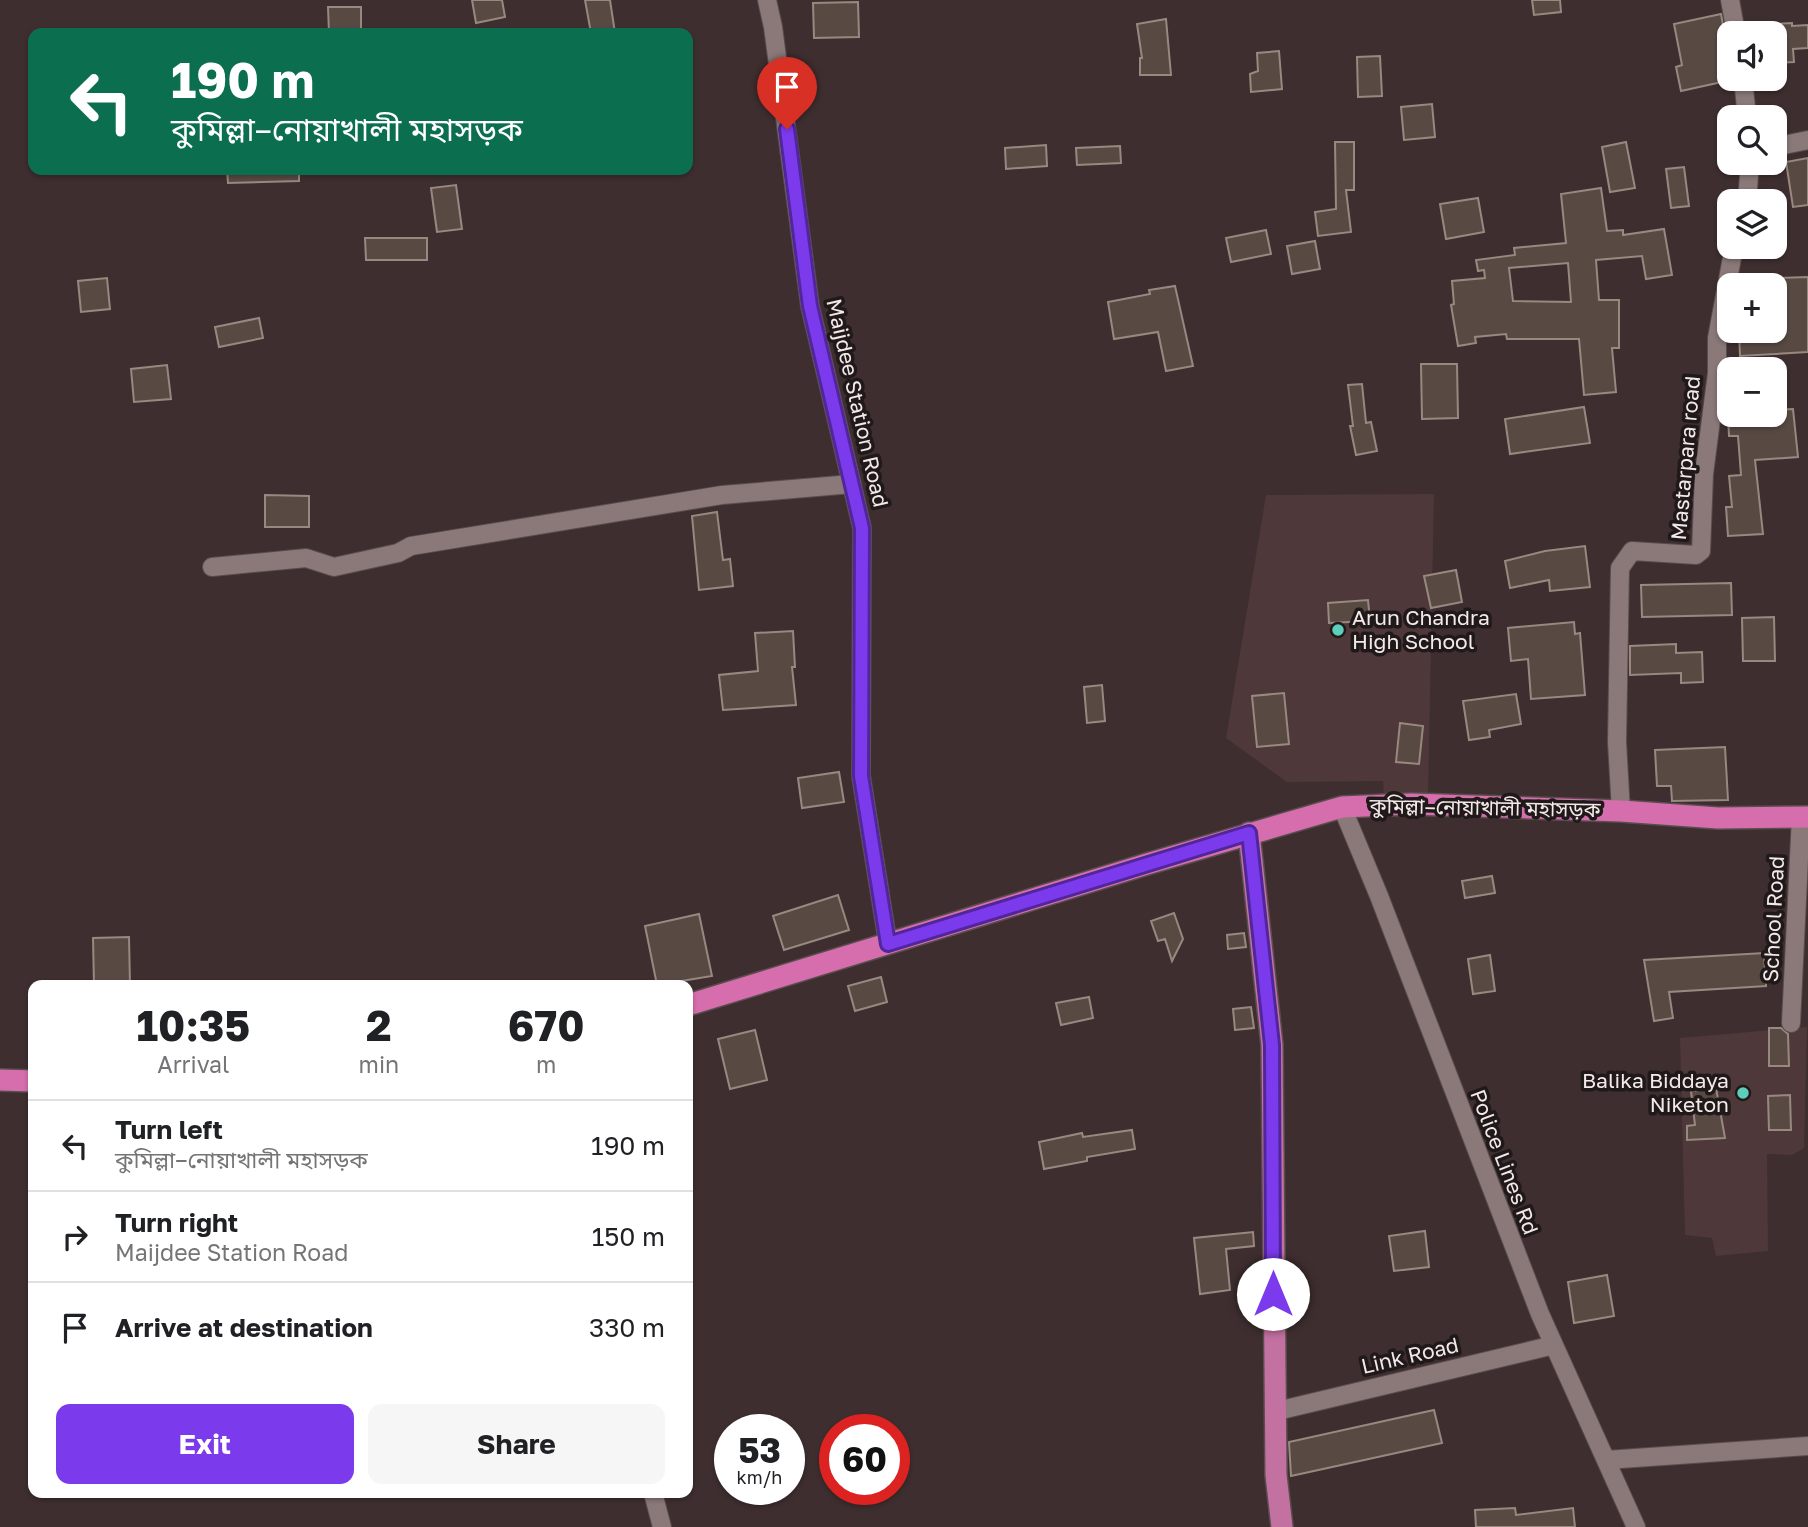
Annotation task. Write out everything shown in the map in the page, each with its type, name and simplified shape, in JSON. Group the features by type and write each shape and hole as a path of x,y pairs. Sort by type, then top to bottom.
{"highway":[{"name":"কুমিল্লা–নোয়াখালী মহাসড়ক","path":"693,1003 1342,807 1411,804 1620,811 1718,818 1805,817"},
{"path":"0,1080 28,1081"}],"main road":[{"path":"1249,833 1272,1045 1273,1349 1277,1411 1276,1475 1282,1527"}],"street":[{"name":"Maijdee Station Road","path":"767,0 773,27 810,306 862,528 861,776 888,944"},
{"path":"1730,0 1734,21"},
{"path":"1787,144 1808,140"},
{"name":"Mastarpara road","path":"1620,811 1617,742 1620,568 1624,558 1632,551 1696,555 1701,551 1704,474 1717,373 1717,338 1732,259"},
{"path":"212,567 306,558 334,567 398,553 411,546 722,495 852,484"},
{"name":"Police Lines Rd","path":"1342,807 1554,1345 1636,1527"},
{"name":"School Road","path":"1791,1023 1805,817"},
{"name":"Link Road","path":"1277,1411 1554,1345"},
{"path":"1606,1460 1808,1447"},
{"path":"654,1498 662,1527"}],"shaded area":[{"name":"Arun Chandra High School","path":"1434,494 1428,799 1384,801 1383,781 1287,782 1226,738 1266,495"},
{"name":"Balika Biddaya Niketon","path":"1807,1027 1804,1148 1792,1155 1767,1154 1768,1251 1716,1256 1712,1238 1685,1235 1680,1038"}],"building":[{"path":"472,0 502,0 505,17 476,23"},
{"path":"585,0 610,0 614,28 590,28"},
{"path":"1532,0 1560,0 1561,12 1534,15"},
{"path":"858,2 859,37 814,38 813,3"},
{"path":"328,7 361,7 361,28 329,28"},
{"path":"1721,14 1722,21 1717,21 1717,83 1681,91 1676,67 1682,65 1674,24"},
{"path":"1166,19 1171,75 1140,75 1142,58 1137,24"},
{"path":"1787,23 1792,23 1792,26 1808,25 1808,48 1793,49 1794,62 1787,62"},
{"path":"1279,51 1282,89 1251,92 1250,74 1258,71 1257,53"},
{"path":"1380,56 1382,96 1358,97 1357,57"},
{"path":"1432,104 1435,137 1404,140 1401,107"},
{"path":"1335,142 1354,142 1354,190 1346,190 1351,232 1318,236 1315,212 1336,209"},
{"path":"1626,142 1635,188 1610,192 1602,147"},
{"path":"1046,145 1047,166 1006,169 1005,148"},
{"path":"1120,146 1121,163 1077,165 1076,148"},
{"path":"1808,158 1808,205 1793,207 1787,162"},
{"path":"1684,167 1689,206 1671,208 1666,169"},
{"path":"227,175 299,175 299,181 228,183"},
{"path":"456,185 462,229 437,232 431,188"},
{"path":"1601,188 1607,231 1623,230 1623,235 1664,229 1672,275 1646,279 1642,256 1596,260 1599,300 1619,300 1619,348 1612,348 1616,392 1584,395 1579,339 1507,339 1506,334 1475,337 1476,343 1458,346 1451,305 1454,304 1452,281 1485,278 1484,270 1478,271 1476,260 1515,255 1514,248 1566,243 1561,194","holes":["1568,263 1571,302 1513,301 1509,268"]},
{"path":"1478,198 1484,232 1446,239 1440,204"},
{"path":"1266,230 1271,254 1231,262 1226,238"},
{"path":"365,238 427,238 427,260 366,260"},
{"path":"1315,241 1320,269 1292,274 1287,246"},
{"path":"1808,277 1808,352 1740,356 1739,343 1787,343 1787,278"},
{"path":"107,278 110,309 81,312 78,281"},
{"path":"1175,286 1193,366 1166,371 1158,332 1114,339 1108,302 1150,294 1149,290"},
{"path":"259,318 263,338 219,347 215,327"},
{"path":"1421,364 1457,364 1458,418 1422,419"},
{"path":"167,365 171,399 134,402 131,369"},
{"path":"1362,384 1366,423 1371,422 1377,451 1356,455 1350,426 1353,426 1348,385"},
{"path":"1584,407 1590,443 1510,454 1505,419"},
{"path":"1787,409 1793,409 1798,457 1755,460 1763,534 1728,536 1726,507 1732,507 1729,476 1741,475 1738,436 1729,436 1729,427 1787,427"},
{"path":"265,495 309,496 309,527 265,527"},
{"path":"717,512 723,560 730,559 733,586 699,590 692,516"},
{"path":"1585,546 1590,587 1550,591 1549,580 1510,588 1505,561 1545,551"},
{"path":"1456,570 1462,602 1431,608 1424,576"},
{"path":"1731,583 1732,615 1642,617 1641,585"},
{"path":"1368,600 1370,621 1329,623 1328,603"},
{"path":"1774,617 1775,661 1743,661 1742,618"},
{"path":"1574,622 1575,634 1580,633 1585,695 1531,699 1528,659 1511,661 1508,628"},
{"path":"793,631 795,667 792,667 796,705 723,710 719,675 758,671 755,633"},
{"path":"1676,644 1676,653 1702,652 1703,682 1681,683 1681,673 1630,675 1630,646"},
{"path":"1102,685 1105,721 1087,723 1084,687"},
{"path":"1284,693 1289,744 1257,747 1252,696"},
{"path":"1516,694 1521,724 1489,730 1490,737 1469,740 1463,701"},
{"path":"1400,723 1423,726 1419,764 1396,762"},
{"path":"1725,747 1728,800 1672,801 1671,786 1657,786 1655,750"},
{"path":"839,772 844,802 802,808 798,778"},
{"path":"1492,876 1495,893 1465,898 1462,881"},
{"path":"838,895 849,930 784,950 773,916"},
{"path":"1174,913 1183,939 1172,961 1165,939 1158,941 1151,921"},
{"path":"699,914 712,976 688,980 656,980 645,926"},
{"path":"1244,933 1246,947 1228,949 1227,935"},
{"path":"129,937 130,980 94,980 93,938"},
{"path":"1764,953 1766,986 1669,992 1673,1018 1654,1021 1644,960"},
{"path":"1490,955 1495,991 1473,994 1468,959"},
{"path":"881,977 887,1002 855,1011 848,986"},
{"path":"1089,997 1093,1018 1061,1025 1056,1003"},
{"path":"1251,1007 1254,1028 1235,1030 1233,1009"},
{"path":"1769,1028 1781,1028 1788,1034 1789,1066 1769,1066"},
{"path":"755,1030 767,1080 730,1089 718,1039"},
{"path":"1716,1088 1725,1138 1687,1140 1687,1126 1695,1125 1691,1091"},
{"path":"1790,1095 1791,1130 1769,1130 1768,1096"},
{"path":"1132,1130 1135,1149 1087,1157 1087,1161 1044,1169 1039,1142 1082,1133 1083,1137"},
{"path":"1425,1231 1429,1267 1394,1271 1389,1236"},
{"path":"1253,1232 1254,1246 1226,1249 1230,1290 1200,1294 1194,1238"},
{"path":"1607,1275 1614,1316 1574,1323 1568,1282"},
{"path":"1434,1410 1442,1443 1291,1476 1289,1442"},
{"path":"1515,1508 1516,1515 1573,1508 1575,1527 1476,1527 1475,1510"}],"place":[{"name":"Arun Chandra High School","path":"1338,630"},
{"name":"Balika Biddaya Niketon","path":"1743,1093"}],"route":[{"path":"787,129 810,306 862,528 861,776 888,944 1249,833 1272,1045 1273,1294"}]}
